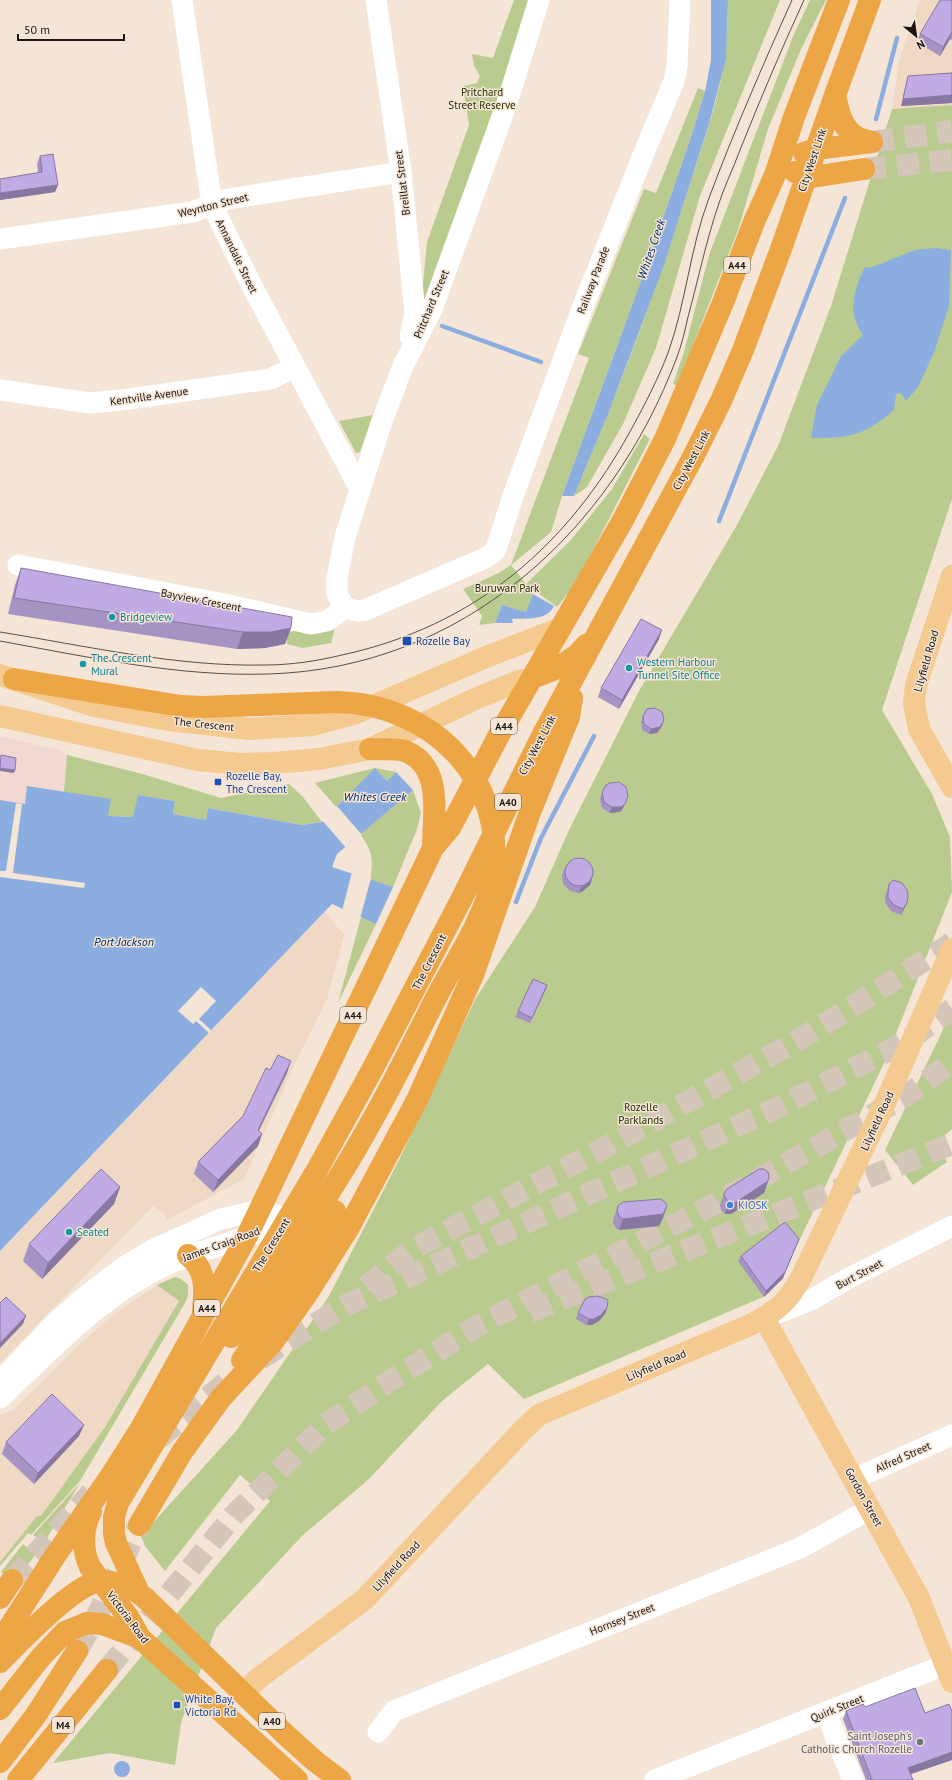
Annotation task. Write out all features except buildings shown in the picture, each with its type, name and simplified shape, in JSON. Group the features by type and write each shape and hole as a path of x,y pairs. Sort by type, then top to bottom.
{"highway":[{"name":"A44","path":"112,1474 140,1430 247,1236 433,848 450,828 499,735 525,679 561,628 623,520 665,439 722,304 754,222 784,160 794,117 838,0"},
{"name":"City West Link","path":"462,898 518,780 692,459 721,401 743,350 781,249 870,0"},
{"path":"835,95 839,113 848,129 857,137 872,142 816,149 784,160 796,174 806,178 864,169"},
{"path":"525,679 556,669 577,655 601,627"},
{"path":"221,1398 273,1342 307,1294 348,1229 417,1100 474,976 530,812 569,716 575,675"},
{"path":"7,677 181,706 244,706 337,702 358,703 379,707 406,717 435,734 448,745 469,769 484,799 492,824 495,854 492,879 478,918 370,1126 296,1246 214,1360 184,1390"},
{"path":"370,749 404,751 416,758 426,769 432,781 435,795 433,848"},
{"name":"The Crescent","path":"142,1595 116,1543 114,1534 114,1517 118,1503 286,1218 317,1170 372,1070 462,898"},
{"path":"139,1525 182,1452 221,1398 242,1361 294,1282 335,1210 370,1126"},
{"path":"286,1218 296,1246 294,1282"},
{"path":"188,1255 202,1271 205,1288 202,1317"},
{"path":"0,1642 52,1559 112,1474"},
{"name":"Victoria Road","path":"112,1474 88,1518 83,1544 86,1558 90,1567 101,1581 124,1624 297,1780"},
{"path":"0,1598 12,1580"},
{"path":"0,1662 52,1611 73,1595 89,1586 101,1581 120,1585 142,1595"},
{"name":"A40","path":"142,1595 287,1736 316,1762 340,1780"},
{"name":"Victoria Road","path":"0,1709 41,1657 65,1632 87,1624 124,1624"},
{"path":"0,1762 36,1715 77,1651"},
{"name":"M4","path":"18,1780 107,1670"}],"main road":[{"name":"Lilyfield Road","path":"950,780 920,729 914,703 916,685 952,576"},
{"name":"The Crescent","path":"7,677 59,696 94,706 168,720 249,729 313,725 354,714 486,657 561,628"},
{"path":"0,716 198,760 233,764 274,763 319,759 370,749 477,698 525,679"},
{"name":"Lilyfield Road","path":"243,1693 259,1678 365,1599 517,1436 539,1415 764,1318 784,1303 794,1292 887,1099 952,949"},
{"name":"Gordon Street","path":"764,1318 919,1598 950,1669"}],"street":[{"name":"Annandale Street","path":"182,0 212,205 252,286 360,489"},
{"name":"Breillat Street","path":"376,0 401,172 415,313 403,366"},
{"name":"Pritchard Street","path":"345,608 337,594 337,578 345,537 360,489 381,424 403,366 432,309 507,103 539,0"},
{"name":"Railway Parade","path":"345,608 351,610 365,610 488,557 493,553 499,542 514,493 583,306 674,81 677,66 680,0"},
{"name":"Weynton Street","path":"0,239 192,212 228,199 401,172"},
{"name":"Kentville Avenue","path":"0,390 73,401 106,402 270,379 295,367"},
{"name":"Bayview Crescent","path":"18,565 225,604 311,624 319,624 327,621 345,608"},
{"name":"James Craig Road","path":"0,1382 54,1324 86,1295 125,1266 154,1249 222,1219 259,1210 286,1218"},
{"name":"James Craig Road","path":"0,1398 66,1336 103,1305 142,1277 188,1255 247,1236 286,1218"},
{"name":"Burt Street","path":"764,1318 813,1299 847,1279 952,1226"},
{"name":"Alfred Street","path":"854,1479 952,1435"},
{"name":"Hornsey Street","path":"378,1732 394,1711 800,1548 870,1509"},
{"name":"Quirk Street","path":"654,1780 676,1776 826,1713 950,1669"},
{"path":"826,1713 853,1780"}],"shaded area":[{"path":"920,0 952,0 952,105 892,109 899,61"},
{"path":"0,736 62,751 67,755 64,792 27,786 25,804 0,800"},
{"path":"325,912 344,935 327,999 295,1064 244,1179 167,1220 164,1214 153,1206 0,1363 0,1252"},
{"path":"157,1285 179,1301 105,1427 41,1516 37,1516 0,1562 0,1417 2,1414 12,1411 83,1341 118,1311"}],"green space":[{"name":"Pritchard Street Reserve","path":"514,0 531,0 524,27 421,318 427,242 469,125 463,86 477,83 480,76 474,66 472,54 493,58"},
{"path":"728,0 780,0 700,196 656,348 623,424 587,487 574,496 619,386 647,312 708,128 724,63"},
{"path":"810,0 826,0 801,49 768,129 738,230 677,386 673,384 684,352 709,255 794,34"},
{"path":"698,88 705,91 691,137 648,262 562,496 551,532 511,565 589,358 578,354 644,189 656,193"},
{"name":"Rozelle Parklands","path":"952,105 952,499 882,710 932,794 950,837 952,892 886,1059 782,1280 763,1297 524,1399 488,1364 442,1401 368,1480 303,1535 216,1628 181,1723 175,1765 110,1753 53,1763 270,1501 240,1475 165,1571 145,1546 141,1536 237,1430 329,1296 398,1162 476,998 535,907 569,830 639,691 737,525 778,446 831,306 892,109"},
{"path":"373,415 360,452 356,453 339,421"},
{"name":"Buruwan Park","path":"644,434 650,439 575,585 557,607 527,585 533,594 526,612 502,605 495,623 479,625 482,616 463,589 499,573 511,565 526,584 570,541 612,489"},
{"path":"335,627 331,643 303,648 287,644 287,632"},
{"path":"67,755 139,773 221,798 289,784 303,797 322,822 302,825 208,808 206,820 173,814 175,801 138,795 134,817 108,816 64,792"},
{"path":"375,768 396,772 387,781"},
{"path":"375,768 337,808 315,783"},
{"path":"413,790 421,813 416,832 393,887 370,880 372,867 371,856 367,845 360,834"},
{"path":"361,917 376,924 338,1003"},
{"path":"952,1007 952,1129 936,1143 947,1162 913,1185 885,1150 941,1034"},
{"path":"175,1277 181,1279 188,1285 188,1296 185,1303 80,1481 31,1535 28,1533 0,1566 0,1562 37,1516 41,1516 105,1427 179,1301 157,1285"},
{"path":"80,1483 44,1543 33,1535"},
{"path":"23,1544 36,1554 19,1576 18,1585 1,1572"}],"water":[{"name":"Whites Creek","path":"711,0 728,0 726,59 709,124 663,268 608,414 574,496 562,496 648,262 691,137 705,91 711,60"},
{"path":"935,248 951,250 949,306 935,350 918,387 906,401 901,393 896,394 894,410 865,430 846,436 811,438 817,405 841,356 863,335 857,325 853,308 859,279 865,267 870,268 915,250"},
{"path":"533,594 554,606 551,611 536,618 512,619 513,623 495,623 502,605 526,612"},
{"name":"Port Jackson","path":"375,768 387,781 396,772 413,790 337,854 332,867 393,887 376,924 332,904 0,1251 0,800 25,804 27,786 111,799 108,816 133,817 138,795 175,801 173,814 206,820 208,808 302,825 322,822"},
{"path":"122,1761 129,1766 130,1769 125,1776 122,1777 115,1772 114,1769 119,1762"}],"pier":[{"path":"16,803 22,804 13,873 85,883 84,888 0,877 0,871 6,871"},
{"path":"337,806 362,835 346,848 322,820"},
{"path":"352,872 371,878 360,919 342,911"},
{"path":"201,987 216,1001 199,1019 211,1030 209,1033 196,1021 193,1024 178,1011"}],"waterway":[{"path":"876,119 897,38"},
{"path":"719,521 845,198"},
{"path":"442,326 541,362"},
{"path":"516,902 541,838 594,736"}],"tunnel":[{"path":"872,142 952,131"},
{"path":"864,169 952,160"},
{"path":"366,1287 409,1251 621,1139 812,1032 952,943"},
{"path":"260,1359 344,1306 781,1106 907,1041 952,1009"},
{"path":"107,1670 234,1515 325,1425 390,1381 477,1326 716,1203 906,1096 952,1062"},
{"path":"530,1312 952,1144"},
{"path":"158,1439 230,1379"},
{"path":"12,1580 91,1493"},
{"path":"77,1651 99,1612 139,1525"}],"tram line":[{"path":"0,632 99,649 199,663 275,665 314,661 390,642 434,624 475,602 513,575 547,544 578,509 607,470 632,428 651,391 664,363 674,334 697,236 709,198 739,123 792,0"},
{"path":"0,641 134,665 201,672 269,674 339,666 405,647 466,617 521,579 570,533 613,480 648,421 677,357 720,199 763,94 804,0"}],"place":[{"name":"Bridgeview","path":"112,617"},
{"name":"Rozelle Bay","path":"407,641"},
{"name":"The Crescent Mural","path":"83,664"},
{"name":"Western Harbour Tunnel Site Office","path":"629,668"},
{"name":"Rozelle Bay, The Crescent","path":"218,782"},
{"name":"KIOSK","path":"730,1205"},
{"name":"Seated","path":"69,1232"},
{"name":"White Bay, Victoria Rd","path":"177,1705"},
{"name":"Saint Joseph's Catholic Church Rozelle","path":"920,1742"}]}
